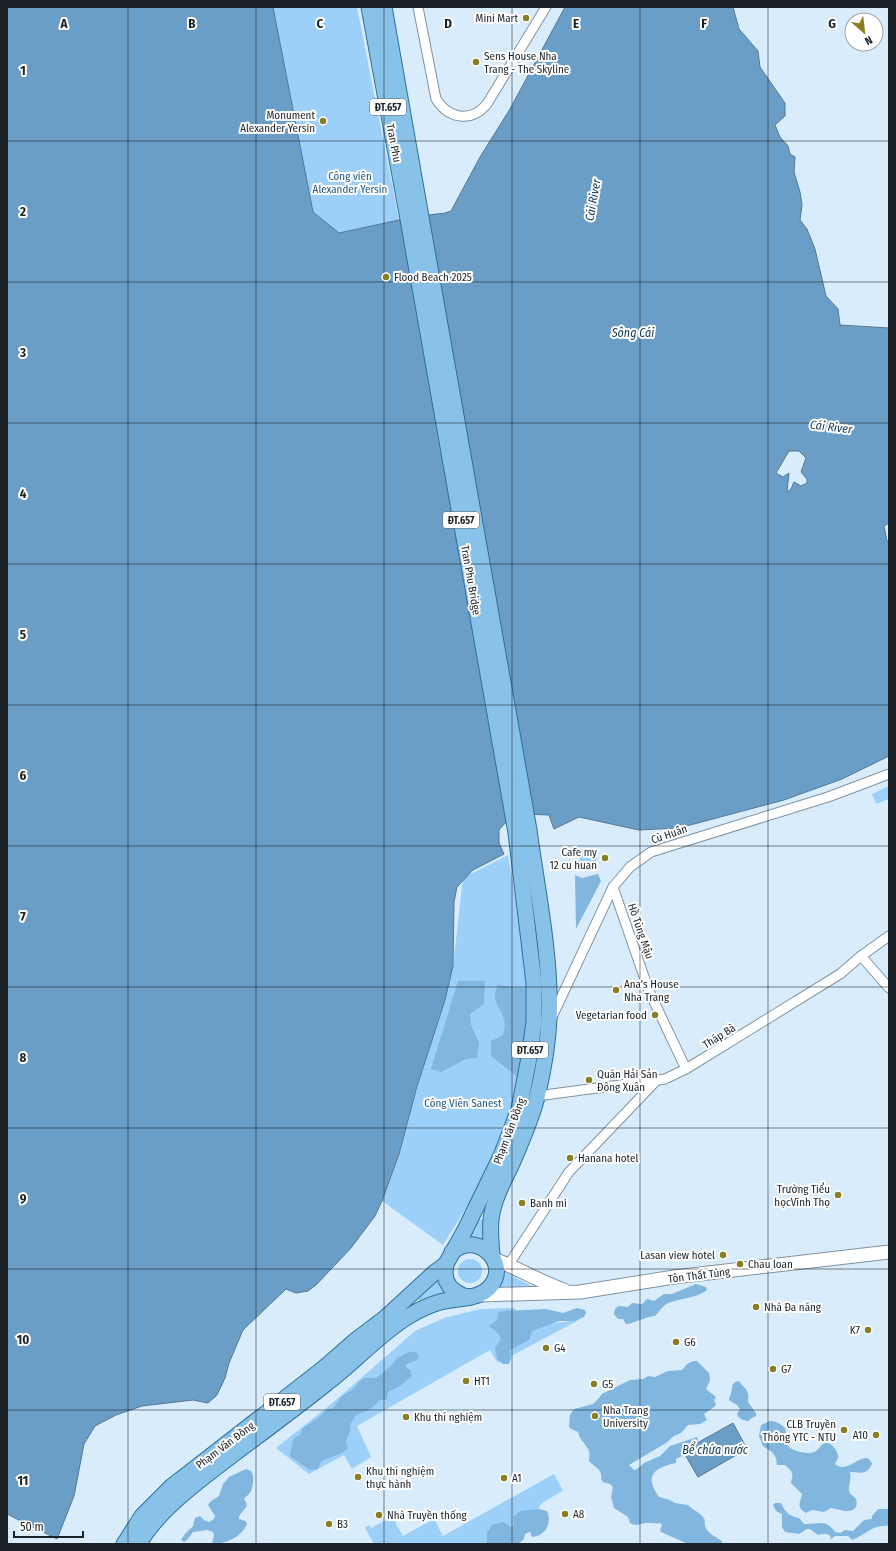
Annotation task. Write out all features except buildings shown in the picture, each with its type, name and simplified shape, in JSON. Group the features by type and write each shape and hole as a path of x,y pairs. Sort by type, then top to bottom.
{"main road":[{"name":"Tran Phu","path":"369,7 413,207"},
{"name":"Tran Phu","path":"384,7 413,207"},
{"name":"Tran Phu Bridge","path":"413,207 522,831"},
{"name":"Phạm Văn Đồng","path":"139,1544 143,1536 180,1497 215,1468 329,1382 404,1319 419,1310 437,1303 475,1296 487,1291 493,1285 497,1267 493,1257 490,1230 492,1213 496,1198 533,1112 544,1060 548,1026 548,981 522,831"},
{"name":"Phạm Văn Đồng","path":"449,1258 465,1230 501,1156 519,1109 530,1058 534,1022 534,983 522,831"},
{"path":"356,1340 400,1300 444,1252 486,1185"},
{"name":"Phạm Văn Đồng","path":"124,1544 142,1516 171,1487 292,1394 356,1340 385,1318 465,1245 480,1246 493,1257"},
{"name":"Tôn Thất Tùng","path":"475,1296 580,1292 674,1278 889,1252"},
{"name":"Tôn Thất Tùng","path":"493,1257 553,1286 564,1290 580,1292"},
{"path":"449,1258 445,1272 446,1280 450,1287 463,1296 475,1296"}],"street":[{"path":"418,7 436,99 442,108 457,116 474,115 481,112 546,7"},
{"name":"Cù Huân","path":"548,1026 613,887 630,867 651,852 828,797 889,774"},
{"name":"Hồ Tùng Mậu","path":"613,887 649,991 686,1069"},
{"name":"Tháp Bà","path":"537,1096 656,1081 686,1069 840,974 861,956 889,936"},
{"path":"861,956 889,988"},
{"path":"548,981 558,989 563,987 569,981"},
{"path":"509,1264 570,1172 656,1081"}],"green space":[{"name":"Công viên Alexander Yersin","path":"273,7 357,7 399,220 339,233 313,212"},
{"path":"889,786 889,799 876,804 872,794"},
{"path":"588,848 594,851 597,857 594,863 588,866 582,863 579,857 582,851"},
{"name":"Công Viên Sanest","path":"508,855 525,949 528,980 519,1087 495,1152 468,1205 443,1245 382,1201 445,1000 453,966 463,878"},
{"path":"479,1219 483,1220 486,1240 471,1240 469,1237"},
{"path":"470,1259 479,1262 482,1271 479,1280 470,1283 461,1280 458,1271 461,1262"},
{"path":"505,1272 531,1286 531,1289 502,1288 500,1285 502,1274"},
{"path":"437,1279 441,1279 447,1290 445,1294 420,1301 418,1299"},
{"path":"514,1308 531,1326 579,1320 498,1363 490,1350 357,1426 371,1457 352,1469 344,1455 309,1474 276,1448 330,1405 415,1331 444,1318 481,1309"},
{"path":"554,1474 563,1491 543,1502 520,1534 503,1544 374,1544 365,1528 369,1525 371,1528 392,1517 403,1536 434,1519 443,1536"}],"shaded area":[{"path":"598,874 601,881 576,929 575,875 582,878"},
{"path":"458,981 485,981 484,1004 470,1014 471,1025 479,1043 477,1058 466,1059 441,1072 431,1069"},
{"path":"498,985 528,989 527,1020 520,1079 491,1056 491,1041 502,1036 504,1028 504,1021 495,999 495,992"},
{"path":"696,1284 706,1287 707,1290 694,1296 668,1303 655,1316 626,1324 623,1319 618,1319 614,1314 615,1309 618,1306 628,1307 632,1303 642,1304 647,1299 654,1301 664,1294 672,1294"},
{"path":"577,1308 585,1310 586,1313 584,1317 575,1321 559,1321 532,1331 529,1340 510,1350 511,1358 509,1364 503,1364 497,1359 495,1348 500,1337 497,1332 489,1326 497,1320 498,1313 503,1311 546,1309 563,1313"},
{"path":"409,1352 416,1352 419,1358 406,1365 407,1369 410,1369 412,1376 400,1386 388,1392 387,1399 380,1400 370,1409 356,1415 350,1425 350,1431 346,1441 348,1448 342,1453 321,1462 318,1469 310,1470 290,1456 294,1438 300,1435 303,1428 317,1419 326,1410 333,1408 342,1396 352,1390 364,1378 376,1378 390,1367 397,1358"},
{"path":"697,1361 709,1373 710,1380 706,1389 716,1397 714,1400 716,1405 704,1414 707,1420 700,1424 688,1425 681,1433 629,1465 634,1470 637,1469 644,1463 660,1456 670,1446 697,1437 698,1440 686,1454 676,1459 676,1463 662,1467 653,1474 652,1484 659,1497 675,1503 688,1505 700,1514 704,1519 705,1526 708,1531 722,1541 722,1544 688,1544 661,1532 661,1523 645,1523 637,1525 630,1523 628,1517 614,1508 611,1497 613,1487 610,1484 603,1482 599,1470 589,1461 589,1451 578,1432 571,1429 569,1426 570,1415 574,1409 593,1404 602,1394 630,1380 643,1379 648,1376 655,1377 668,1371 682,1370 687,1364"},
{"path":"739,1381 748,1392 748,1402 756,1413 756,1416 749,1421 739,1417 737,1414 740,1409 729,1400 733,1384"},
{"path":"770,1421 776,1422 785,1428 786,1442 790,1448 794,1450 804,1453 811,1453 823,1444 828,1443 836,1451 838,1458 835,1464 840,1467 846,1467 861,1459 869,1459 872,1464 868,1470 865,1472 850,1472 849,1491 850,1494 856,1499 856,1507 850,1511 831,1508 824,1512 812,1510 806,1513 803,1511 800,1507 802,1494 791,1483 791,1472 785,1465 777,1465 776,1458 772,1452 763,1446 759,1436 761,1425"},
{"path":"246,1469 251,1471 253,1481 251,1491 244,1499 247,1504 246,1507 239,1517 239,1519 247,1523 242,1532 233,1539 217,1544 212,1544 214,1535 213,1532 207,1530 193,1532 184,1542 181,1540 193,1526 195,1518 200,1516 209,1522 214,1519 215,1516 208,1505 219,1496 223,1484 229,1477"},
{"path":"775,1503 781,1503 788,1513 799,1518 804,1524 825,1524 832,1528 835,1532 840,1533 845,1530 853,1531 864,1520 872,1519 872,1516 878,1509 889,1509 889,1526 874,1528 852,1540 848,1536 835,1536 830,1540 831,1537 828,1534 818,1535 810,1529 807,1529 799,1534 785,1532 782,1527 782,1514 776,1511 773,1505"},
{"path":"539,1509 547,1511 549,1520 547,1528 541,1534 532,1537 530,1532 525,1534 524,1539 518,1544 486,1544 487,1533 492,1525 503,1522 511,1527 514,1525 513,1517 520,1511"}],"water":[{"path":"7,7 273,7 313,212 339,233 413,217 451,211 480,157 510,109 565,7 733,7 739,29 758,51 760,67 785,103 785,116 775,125 780,137 788,146 790,154 795,157 794,172 802,205 800,220 807,229 815,249 826,296 838,309 840,325 889,328 889,523 884,526 887,541 889,542 889,756 842,779 784,800 679,828 639,830 579,817 554,829 549,815 522,814 507,821 499,830 499,843 504,854 473,870 457,887 454,902 453,966 445,1000 416,1090 399,1154 375,1216 351,1248 316,1285 308,1291 296,1293 286,1289 243,1330 217,1395 208,1403 193,1400 142,1406 116,1415 95,1426 84,1444 74,1496 57,1539 7,1514","holes":["789,451 799,451 806,458 801,472 807,479 807,483 801,486 794,482 791,489 787,492 789,473 783,477 776,473"]},
{"name":"Bể chứa nước","path":"733,1423 747,1449 698,1477 683,1451"}],"place":[{"name":"Mini Mart","path":"526,18"},
{"name":"Sens House Nha Trang - The Skyline","path":"476,62"},
{"name":"Monument Alexander Yersin","path":"323,121"},
{"name":"Flood Beach 2025","path":"386,277"},
{"name":"Cafe my 12 cu huan","path":"605,858"},
{"name":"Ana's House Nha Trang","path":"616,990"},
{"name":"Vegetarian food","path":"655,1015"},
{"name":"Quán Hải Sản Đông Xuân","path":"589,1080"},
{"name":"Hanana hotel","path":"570,1158"},
{"name":"Trường Tiểu họcVĩnh Thọ","path":"838,1195"},
{"name":"Banh mi","path":"522,1203"},
{"name":"Lasan view hotel","path":"723,1255"},
{"name":"Chau loan","path":"740,1264"},
{"name":"Nhà Đa năng","path":"756,1307"},
{"name":"K7","path":"868,1330"},
{"name":"G6","path":"676,1342"},
{"name":"G4","path":"546,1348"},
{"name":"G7","path":"773,1369"},
{"name":"HT1","path":"466,1381"},
{"name":"G5","path":"594,1384"},
{"name":"Nha Trang University","path":"595,1416"},
{"name":"Khu thí nghiệm","path":"406,1417"},
{"name":"CLB Truyền Thông YTC - NTU","path":"844,1430"},
{"name":"A10","path":"876,1435"},
{"name":"Khu thí nghiệm thực hành","path":"358,1477"},
{"name":"A1","path":"504,1478"},
{"name":"A8","path":"565,1514"},
{"name":"Nhà Truyền thống","path":"379,1515"},
{"name":"B3","path":"329,1524"}],"water label":[{"name":"Cái River","path":"593,200"},
{"name":"Sông Cái","path":"633,333"},
{"name":"Cái River","path":"831,427"}]}
